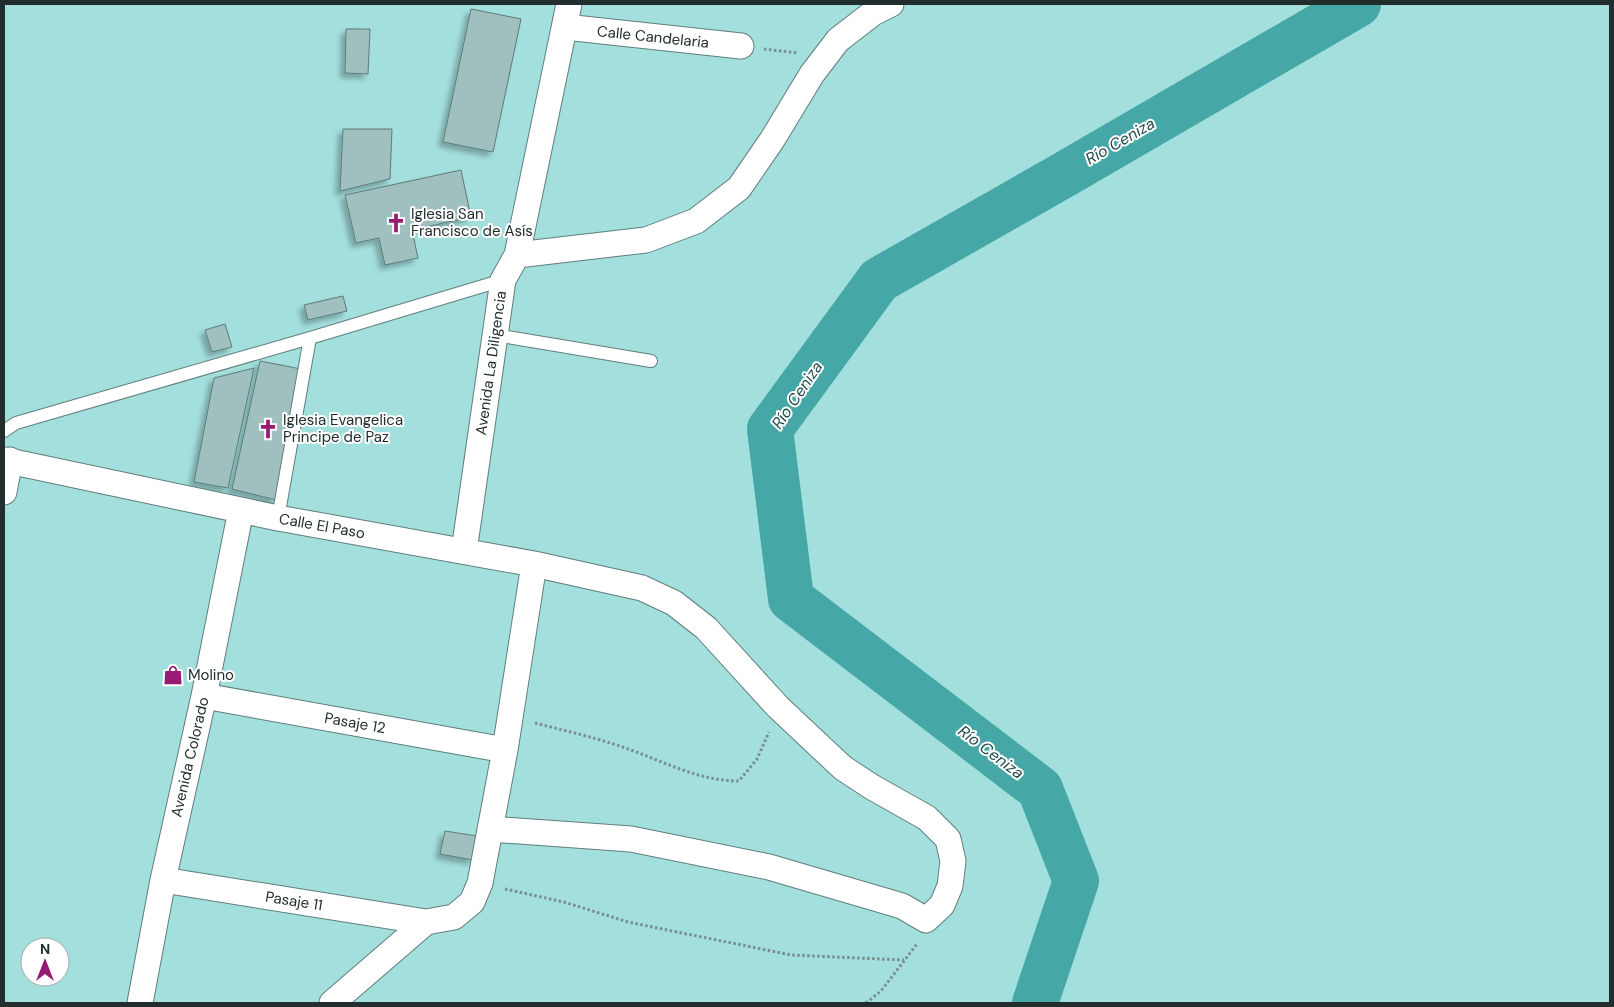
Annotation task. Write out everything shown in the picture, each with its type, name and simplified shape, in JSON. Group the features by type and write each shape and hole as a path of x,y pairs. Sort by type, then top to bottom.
{"street":[{"path":"517,255 646,240 696,221 739,188 772,140 812,74 838,40 873,13 892,4"},
{"name":"Calle Candelaria","path":"567,16 741,46"},
{"name":"Avenida La Diligencia","path":"464,551 502,280 517,255 567,16"},
{"path":"4,492 7,460"},
{"name":"Calle El Paso","path":"7,460 278,518 534,564 642,588 674,603 706,628 778,707 844,768 872,787 927,818 948,839 954,861 950,886 942,905 926,920"},
{"name":"Avenida Colorado","path":"140,1003 163,880 204,696 240,510"},
{"name":"Pasaje 11","path":"163,880 426,922 454,918 472,902 480,883 505,750 534,564"},
{"name":"Pasaje 12","path":"204,696 505,750"},
{"path":"490,829 631,839 750,863 902,906 926,920"},
{"path":"332,1003 426,922"}],"lane":[{"path":"4,432 16,423 502,280"},
{"path":"495,336 651,361"},
{"path":"278,518 310,338"}],"path":[{"path":"741,46 826,56"},
{"path":"510,716 627,748 678,769 722,781 739,781 757,758 769,733 778,707"},
{"path":"480,883 564,902 628,922 791,955 904,960"},
{"path":"866,1003 881,991 917,943 926,920"}],"shaded area":[{"path":"4,4 1610,4 1610,1003 4,1003"}],"building":[{"path":"471,9 521,19 493,152 443,142"},
{"path":"346,29 370,29 368,74 345,73"},
{"path":"343,129 392,129 390,179 340,191"},
{"name":"Iglesia San Francisco de Asís","path":"461,170 471,217 412,230 418,258 385,265 379,238 356,243 345,195"},
{"path":"343,296 347,311 308,320 304,305"},
{"path":"225,324 232,347 212,352 205,330"},
{"name":"Iglesia Evangelica Principe de Paz","path":"260,361 301,369 276,500 232,489"},
{"path":"254,368 228,488 194,482 214,378"},
{"path":"445,831 477,836 473,860 440,854"}],"waterway":[{"name":"Río Ceniza","path":"1035,1003 1076,881 1040,789 791,599 770,429 879,280 1358,4"}],"place":[{"name":"Iglesia San Francisco de Asís","path":"396,223"},
{"name":"Iglesia Evangelica Principe de Paz","path":"268,429"},
{"name":"Molino","path":"173,675"}]}
